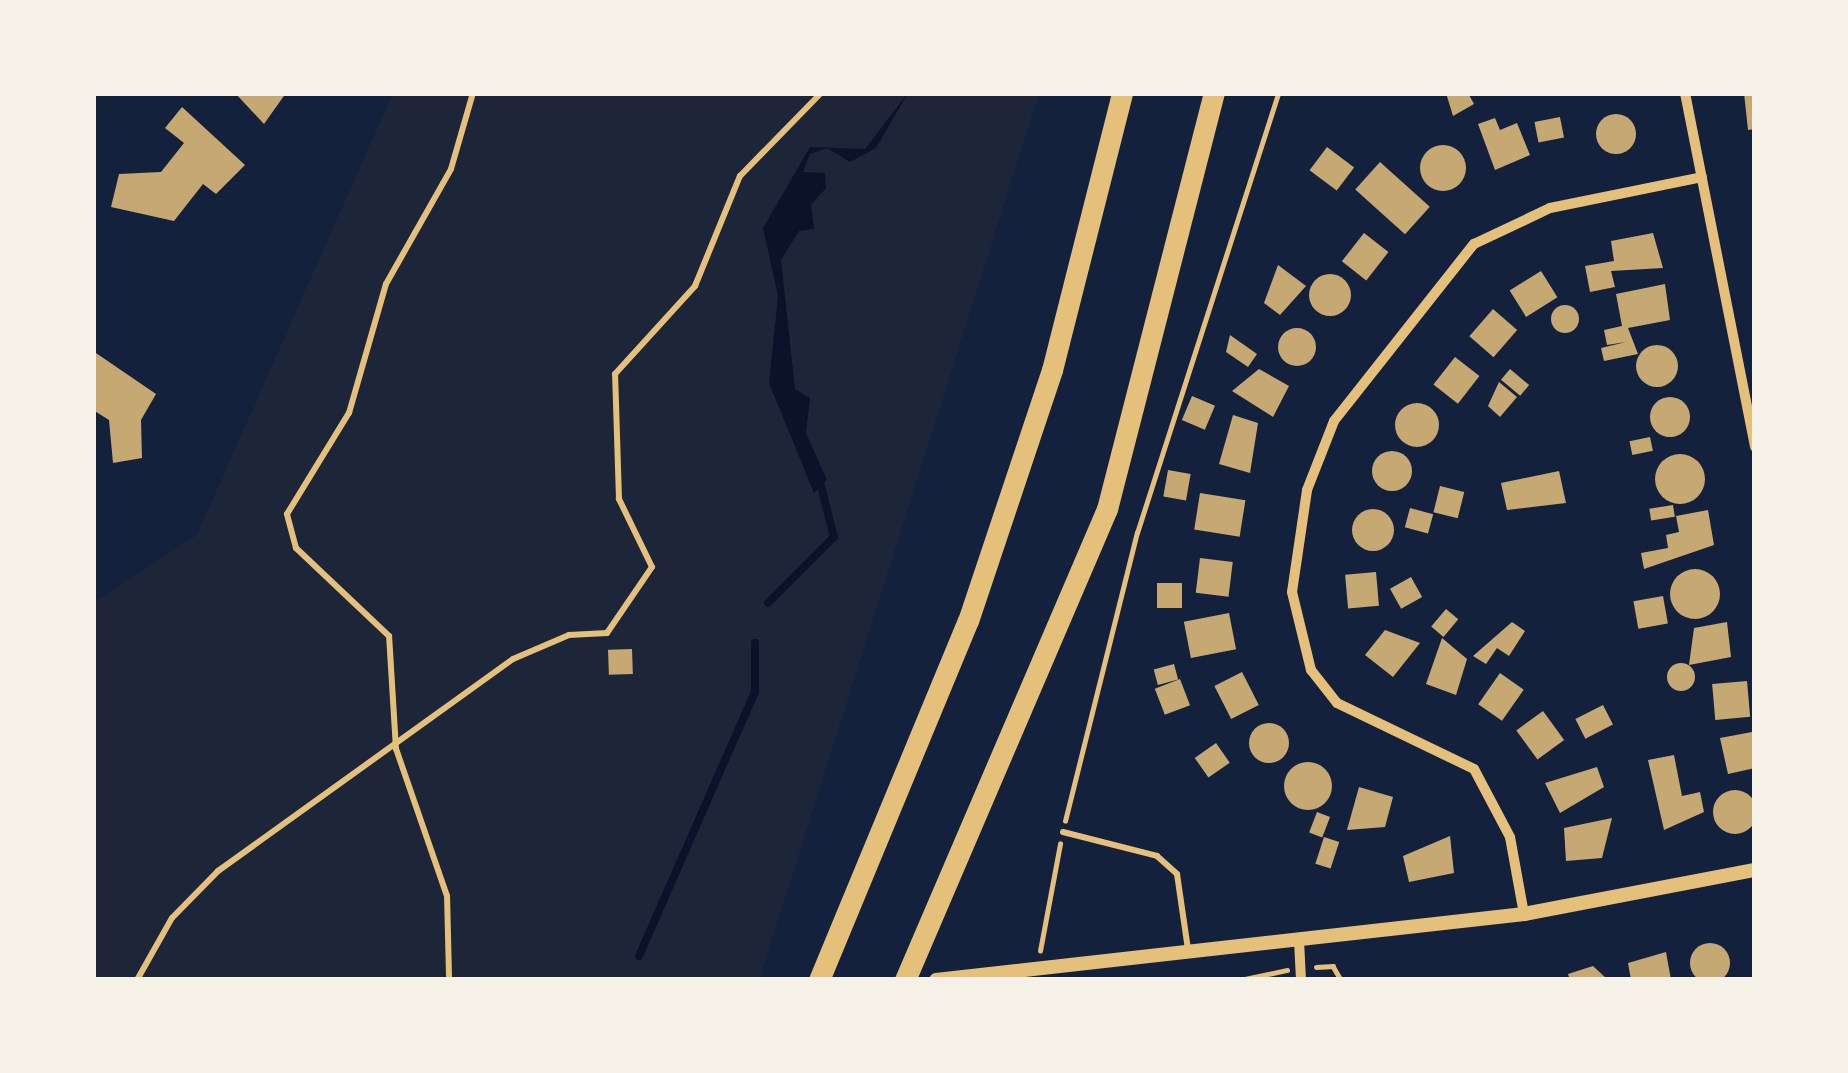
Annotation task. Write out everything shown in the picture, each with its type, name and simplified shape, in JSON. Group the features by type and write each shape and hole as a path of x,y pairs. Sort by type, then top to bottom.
{"highway":[{"path":"819,980 982,579 1052,370 1122,93"},
{"path":"905,980 1107,509 1214,93"}],"street":[{"path":"1684,93 1755,447"},
{"path":"1524,914 1510,837 1474,770 1337,703 1311,670 1292,592 1307,490 1334,421 1474,244 1550,208 1702,177"},
{"path":"935,980 1524,914 1755,870"},
{"path":"1299,941 1301,980"}],"lane":[{"path":"449,976 447,896 396,749 388,636 296,548 287,514 349,413 386,284 452,169 473,93"},
{"path":"137,980 199,889 522,654 608,633 652,567 620,500 615,374 695,286 740,176 821,93"},
{"path":"1063,832 1157,856 1177,874 1189,952"}],"path":[{"path":"1039,959 1104,645 1278,93"},
{"path":"1333,966 1341,980"},
{"path":"1240,980 1269,980"}],"shaded area":[{"path":"393,93 1039,93 759,980 93,980 93,603 197,535"},
{"path":"908,93 876,148 850,162 827,148 810,154 803,172 825,173 826,188 811,205 814,229 799,231 781,260 795,389 810,398 806,433 827,480 814,493 769,383 778,296 763,228 810,147 865,149"}],"building":[{"path":"235,93 286,93 264,124"},
{"path":"1446,93 1468,93 1474,104 1453,116"},
{"path":"1744,93 1755,93 1755,129 1748,130"},
{"path":"182,107 245,165 216,194 203,184 174,221 111,207 119,174 161,172 184,143 165,128"},
{"path":"1616,114 1630,120 1636,134 1630,148 1616,154 1602,148 1596,134 1602,120"},
{"path":"1560,117 1564,138 1538,143 1534,122"},
{"path":"1495,118 1500,130 1517,123 1530,155 1495,170 1478,124"},
{"path":"1443,145 1459,152 1466,168 1459,184 1443,191 1427,184 1420,168 1427,152"},
{"path":"1327,147 1354,167 1337,191 1310,170"},
{"path":"1380,162 1430,207 1405,234 1355,189"},
{"path":"1364,233 1388,252 1366,280 1342,261"},
{"path":"1653,233 1663,268 1611,271 1615,287 1590,292 1585,266 1614,261 1611,241"},
{"path":"1278,265 1306,286 1280,315 1264,303"},
{"path":"1541,271 1557,297 1526,317 1510,291"},
{"path":"1330,274 1345,280 1351,295 1345,310 1330,316 1315,310 1309,295 1315,280"},
{"path":"1665,284 1670,320 1628,328 1638,354 1604,361 1601,348 1626,342 1607,345 1604,330 1622,326 1616,294"},
{"path":"1565,305 1575,309 1579,319 1575,329 1565,333 1555,329 1551,319 1555,309"},
{"path":"1493,309 1517,330 1494,357 1469,336"},
{"path":"1297,328 1311,333 1316,347 1311,361 1297,366 1283,361 1278,347 1283,333"},
{"path":"1230,335 1257,354 1248,367 1226,352"},
{"path":"1657,345 1672,351 1678,366 1672,381 1657,387 1642,381 1636,366 1642,351"},
{"path":"93,351 156,394 141,420 142,458 113,463 109,420 93,410"},
{"path":"1455,357 1479,376 1458,404 1433,385"},
{"path":"1259,369 1289,386 1273,417 1232,391"},
{"path":"1510,369 1529,385 1520,396 1501,380"},
{"path":"1499,382 1517,397 1500,417 1488,406"},
{"path":"1192,396 1215,406 1205,430 1182,420"},
{"path":"1670,397 1684,403 1690,417 1684,431 1670,437 1656,431 1650,417 1656,403"},
{"path":"1417,403 1432,410 1439,425 1432,440 1417,447 1402,440 1395,425 1402,410"},
{"path":"1233,415 1258,423 1250,473 1219,464"},
{"path":"1650,437 1653,451 1632,455 1629,441"},
{"path":"1392,451 1406,457 1412,471 1406,485 1392,491 1378,485 1372,471 1378,457"},
{"path":"1680,454 1697,462 1705,479 1697,496 1680,504 1663,496 1655,479 1663,462"},
{"path":"1168,470 1191,474 1186,501 1163,497"},
{"path":"1559,471 1566,503 1507,510 1501,483"},
{"path":"1440,486 1464,492 1458,518 1433,512"},
{"path":"1200,493 1245,500 1240,537 1194,530"},
{"path":"1673,505 1675,517 1651,521 1649,509"},
{"path":"1410,508 1433,514 1428,534 1405,527"},
{"path":"1373,509 1388,515 1394,530 1388,545 1373,551 1358,545 1352,530 1358,515"},
{"path":"1708,510 1714,545 1644,569 1641,553 1668,548 1666,535 1679,532 1676,516"},
{"path":"1200,558 1233,562 1228,597 1196,593"},
{"path":"1695,569 1713,576 1720,594 1713,612 1695,619 1677,612 1670,594 1677,576"},
{"path":"1376,572 1379,606 1348,609 1345,575"},
{"path":"1411,577 1422,597 1401,609 1390,589"},
{"path":"1157,583 1182,583 1182,608 1157,608"},
{"path":"1663,596 1668,624 1638,629 1633,601"},
{"path":"1446,609 1458,619 1443,637 1431,627"},
{"path":"1229,613 1236,649 1191,658 1184,622"},
{"path":"1512,622 1525,631 1509,656 1497,648 1486,664 1473,656"},
{"path":"1727,622 1731,657 1689,665 1694,628"},
{"path":"1385,630 1420,643 1393,677 1365,655"},
{"path":"1442,638 1467,659 1456,695 1426,684"},
{"path":"632,649 633,674 609,675 608,650"},
{"path":"1681,663 1691,667 1695,677 1691,687 1681,691 1671,687 1667,677 1671,667"},
{"path":"1174,664 1178,679 1158,685 1154,669"},
{"path":"1242,672 1259,705 1231,719 1214,686"},
{"path":"1500,673 1524,690 1502,721 1478,704"},
{"path":"1180,679 1190,705 1165,715 1155,689"},
{"path":"1747,681 1750,717 1715,720 1712,684"},
{"path":"1603,705 1613,725 1585,739 1575,719"},
{"path":"1543,711 1564,740 1537,760 1516,730"},
{"path":"1269,723 1283,729 1289,743 1283,757 1269,763 1255,757 1249,743 1255,729"},
{"path":"1752,732 1755,768 1728,774 1720,738"},
{"path":"1216,743 1230,763 1208,778 1195,758"},
{"path":"1674,755 1682,796 1700,792 1704,812 1664,830 1648,760"},
{"path":"1308,762 1325,769 1332,786 1325,803 1308,810 1291,803 1284,786 1291,769"},
{"path":"1597,767 1604,787 1560,813 1545,783"},
{"path":"1359,787 1393,797 1385,827 1347,830"},
{"path":"1735,790 1750,797 1757,812 1750,827 1735,834 1720,827 1713,812 1720,797"},
{"path":"1317,812 1330,817 1322,838 1309,833"},
{"path":"1612,818 1602,858 1566,861 1564,828"},
{"path":"1450,836 1454,873 1409,882 1403,856"},
{"path":"1324,837 1339,842 1331,869 1315,864"},
{"path":"1710,943 1724,949 1730,963 1724,977 1710,983 1696,977 1690,963 1696,949"},
{"path":"1666,952 1671,980 1631,980 1628,963"},
{"path":"1593,966 1608,980 1570,980 1568,974"}],"waterway":[{"path":"768,603 834,537 821,486"},
{"path":"639,956 755,692 755,643"}]}
